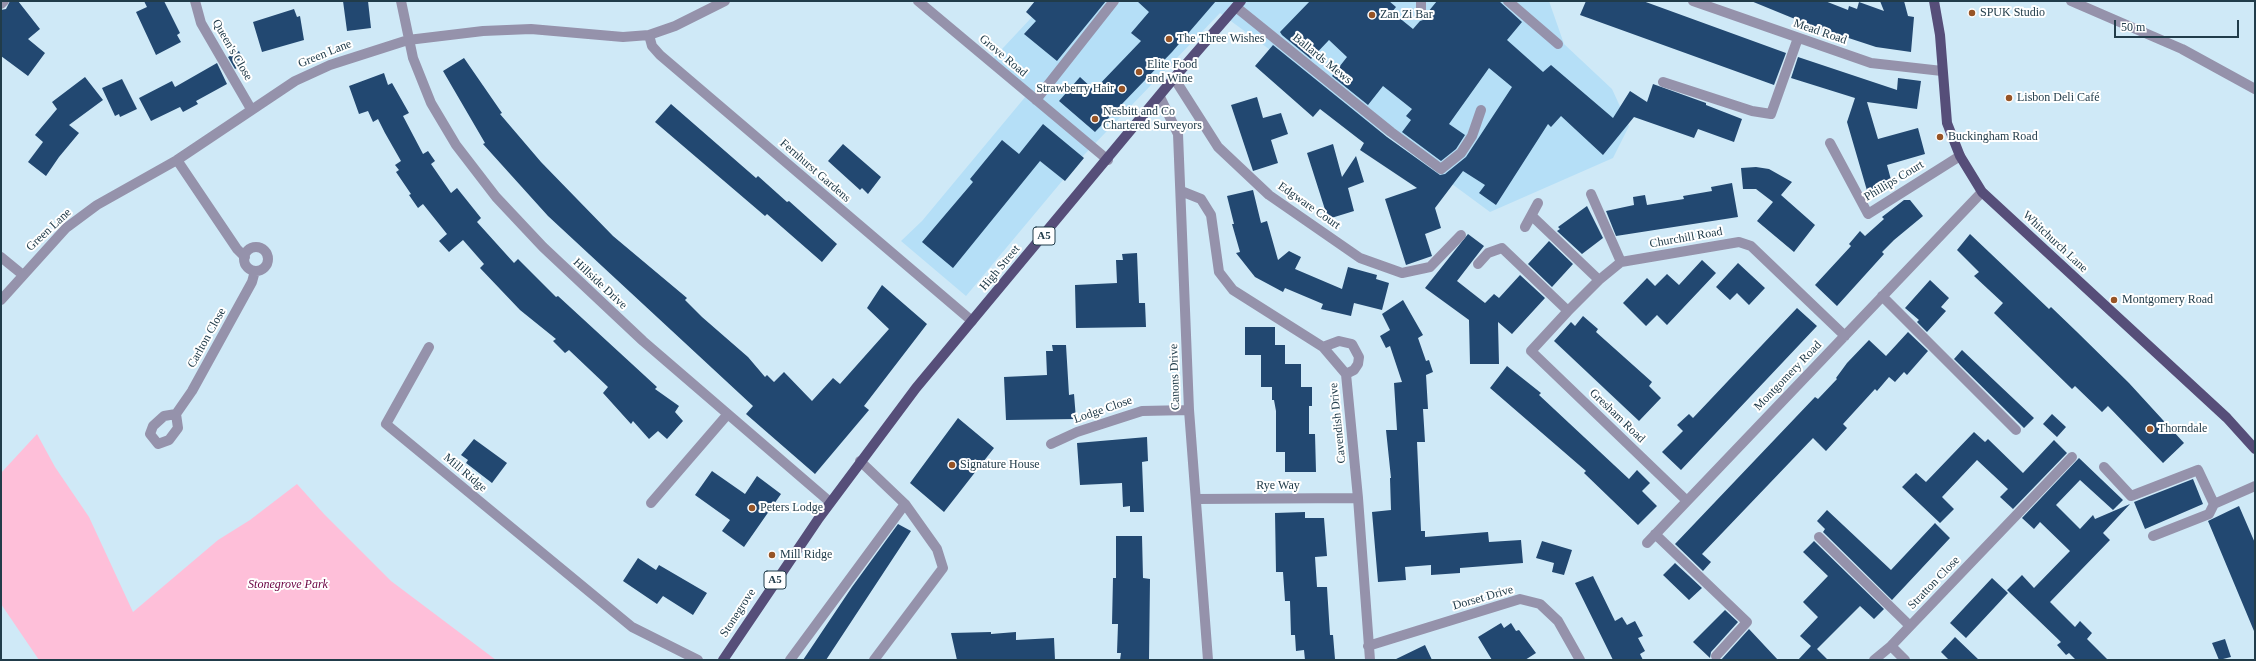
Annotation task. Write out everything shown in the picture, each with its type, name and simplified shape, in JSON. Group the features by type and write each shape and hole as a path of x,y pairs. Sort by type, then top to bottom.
{"main road":[{"name":"Whitchurch Lane","path":"1934,1 1940,34 1947,123 1960,156 1982,192 2227,418 2255,449"},
{"name":"High Street","path":"830,502 860,461 972,321 1108,160 1174,78 1239,4"},
{"name":"Stonegrove","path":"724,660 773,584 830,502"}],"street":[{"path":"1,4 4,1"},
{"name":"Queen's Close","path":"195,1 201,23 251,109"},
{"name":"Hillside Drive","path":"401,1 408,40 431,103 456,145 496,197 548,253 643,342 830,502"},
{"name":"Green Lane","path":"1,300 66,228 97,205 177,160 251,109 295,81 330,65 408,40 482,31 531,29 623,37 649,35 675,26 725,1"},
{"name":"Grove Road","path":"918,1 1108,160"},
{"path":"1036,100 1114,1"},
{"path":"1421,1 1421,15"},
{"path":"1508,1 1558,44"},
{"name":"Mead Road","path":"1693,1 1870,63 1942,71"},
{"path":"2071,1 2182,49 2255,89"},
{"name":"Ballards Mews","path":"1239,4 1391,132 1441,169 1461,153 1472,136 1481,110"},
{"name":"Fernhurst Gardens","path":"649,35 652,46 660,56 972,321"},
{"path":"1663,82 1752,111 1771,114 1798,38"},
{"name":"Edgware Court","path":"1174,78 1218,147 1269,194 1360,258 1402,273 1430,267 1461,235"},
{"name":"Canons Drive","path":"1160,97 1178,134 1188,410 1197,499 1208,660"},
{"name":"Phillips Court","path":"1830,143 1868,214 1960,156"},
{"path":"177,160 237,250 245,257 246,265 255,271"},
{"name":"Cavendish Drive","path":"1181,191 1201,199 1211,215 1219,272 1233,290 1323,347 1346,374 1358,498 1370,660"},
{"name":"Montgomery Road","path":"1647,543 1686,500 1982,192"},
{"path":"1591,194 1621,262"},
{"path":"1525,227 1538,203"},
{"path":"1532,216 1599,280"},
{"name":"Churchill Road","path":"1531,351 1599,280 1621,262 1739,242 1751,246 1845,336"},
{"name":"Carlton Close","path":"176,414 192,391 252,282 255,271 262,270 268,264 266,252 256,248 249,250 245,257"},
{"path":"1478,264 1488,253 1502,248 1568,311"},
{"path":"1,257 23,275"},
{"path":"1882,296 2016,430"},
{"path":"1323,347 1339,341 1352,344 1359,357 1358,364 1354,370 1346,374"},
{"name":"Mill Ridge","path":"429,347 386,424 632,627 698,660"},
{"name":"Gresham Road","path":"1531,351 1686,500"},
{"name":"Lodge Close","path":"1051,444 1077,432 1142,411 1188,410"},
{"path":"651,503 727,415"},
{"name":"Stratton Close","path":"1874,660 1891,646 2072,457"},
{"path":"860,461 905,504 937,549 943,568 874,660"},
{"path":"2104,467 2131,496 2198,470 2214,504"},
{"path":"2153,536 2209,514 2214,504 2255,486"},
{"name":"Rye Way","path":"1197,499 1358,498"},
{"path":"790,660 905,504"},
{"path":"1655,534 1747,622 1716,656"},
{"path":"1819,537 1910,626"},
{"name":"Dorset Drive","path":"1368,646 1520,599 1540,604 1558,621 1580,660"},
{"path":"1891,646 1905,660"}],"shaded area":[{"path":"1047,1 1549,1 1564,44 1612,89 1629,126 1613,158 1490,212 1220,13 1083,156 966,296 901,241 922,221 1026,96 988,64"}],"green space":[{"name":"Stonegrove Park","path":"37,434 55,467 89,517 133,612 218,540 250,520 297,484 324,514 391,581 496,660 39,660 1,604 1,473"}],"building":[{"path":"10,1 18,1 40,29 28,39 45,53 28,76 1,56 1,10 6,9"},
{"path":"144,1 164,1 180,33 177,35 181,42 156,55 136,12 147,7"},
{"path":"343,1 368,1 371,28 347,31"},
{"path":"1035,1 1106,1 1057,61 1024,34 1036,21 1026,12"},
{"path":"1137,1 1216,1 1172,52 1095,132 1059,101 1080,77 1094,90 1141,41 1131,33 1149,12"},
{"path":"1310,1 1389,1 1396,7 1392,12 1413,29 1420,21 1426,19 1428,12 1437,1 1499,1 1522,22 1507,40 1543,72 1551,65 1613,118 1630,91 1647,102 1653,84 1706,103 1706,105 1742,119 1734,142 1698,129 1694,138 1634,117 1603,155 1561,116 1551,127 1548,124 1496,205 1479,193 1485,185 1463,171 1435,208 1441,228 1425,234 1432,256 1406,265 1385,199 1417,188 1360,150 1364,143 1320,109 1313,117 1255,66 1273,45 1387,137 1440,175 1445,174 1466,157 1512,87 1489,68 1449,124 1465,135 1456,149 1441,161 1402,132 1411,120 1406,116 1412,109 1383,86 1368,105 1332,76 1347,57 1329,40 1311,59 1282,35 1280,32"},
{"path":"1586,1 1643,1 1786,53 1774,85 1580,15"},
{"path":"1751,1 1825,1 1848,10 1849,6 1857,9 1859,2 1884,11 1880,1 1904,1 1908,16 1914,17 1911,52 1876,47 1812,26"},
{"path":"294,9 297,17 300,16 304,40 262,52 253,22"},
{"path":"239,51 245,64 235,69 228,57"},
{"path":"1798,57 1897,90 1898,78 1921,81 1917,109 1867,102 1878,139 1918,128 1925,154 1887,165 1893,187 1868,194 1847,122 1855,98 1791,78"},
{"path":"464,58 502,113 500,114 541,162 613,236 687,298 685,300 702,317 748,357 765,377 767,375 774,382 784,372 812,401 833,378 840,384 889,329 867,308 882,285 927,324 864,406 869,410 815,474 746,414 753,406 548,216 483,144 485,143 443,71"},
{"path":"217,63 227,84 196,101 198,104 183,112 180,107 151,121 139,98 172,81 175,87"},
{"path":"384,73 388,85 392,83 409,113 403,116 423,154 428,151 435,161 431,164 451,193 457,188 481,218 477,222 514,263 518,259 556,297 558,296 657,387 655,389 679,406 675,412 683,421 667,439 658,431 649,439 633,421 631,424 603,393 608,387 569,350 565,353 553,341 556,339 520,310 480,268 484,264 463,240 449,252 439,241 447,234 423,204 418,208 409,195 411,194 396,172 399,170 395,165 401,161 378,119 373,122 368,111 359,114 349,86"},
{"path":"85,77 103,100 69,125 79,133 59,157 46,176 28,162 43,142 35,135 57,109 52,102"},
{"path":"122,79 137,109 120,117 119,114 115,116 102,88"},
{"path":"1257,97 1263,118 1281,113 1288,134 1271,140 1278,163 1253,171 1231,105"},
{"path":"671,104 756,178 758,176 787,202 789,201 837,244 822,262 767,214 765,216 655,122"},
{"path":"1043,124 1084,158 1065,181 1040,161 953,268 922,242 973,182 970,179 1002,140 1019,154"},
{"path":"843,144 881,177 868,194 862,188 860,190 828,161"},
{"path":"1333,144 1342,177 1356,156 1364,182 1348,188 1354,211 1328,219 1307,153"},
{"path":"1756,167 1769,169 1792,182 1781,195 1815,225 1794,252 1757,221 1773,202 1756,189 1743,189 1741,168"},
{"path":"1732,183 1738,217 1616,236 1606,211 1634,205 1633,197 1645,195 1647,205 1684,199 1683,196 1712,191 1711,187"},
{"path":"1253,190 1261,223 1267,221 1278,260 1289,251 1301,257 1295,269 1342,289 1348,267 1377,275 1376,279 1389,283 1382,310 1354,303 1351,316 1321,309 1323,304 1285,288 1283,292 1255,277 1236,253 1240,252 1232,224 1234,224 1227,196"},
{"path":"1904,200 1910,200 1923,216 1882,252 1884,254 1837,306 1815,285 1851,246 1849,244 1860,231 1865,236 1884,219 1882,217"},
{"path":"1587,206 1603,238 1582,254 1557,231 1560,229 1558,227"},
{"path":"1468,234 1484,246 1457,281 1485,303 1494,294 1499,298 1520,275 1545,298 1512,334 1498,322 1499,364 1470,364 1469,320 1425,288"},
{"path":"1970,234 2049,309 2051,307 2076,331 2129,383 2184,443 2163,463 2108,406 2102,412 2075,386 2072,389 1994,313 2003,303 1974,276 1979,272 1957,250"},
{"path":"1549,241 1573,264 1552,287 1528,264"},
{"path":"1137,253 1139,303 1145,303 1146,327 1076,328 1075,285 1117,283 1116,260 1123,260 1122,254"},
{"path":"1702,260 1716,273 1667,325 1657,315 1646,326 1623,303 1647,278 1655,286 1667,274 1679,285"},
{"path":"1738,263 1765,288 1749,305 1737,293 1730,300 1716,287"},
{"path":"1930,280 1949,298 1941,307 1946,311 1927,332 1917,322 1919,320 1905,308"},
{"path":"1403,300 1423,335 1418,338 1426,361 1429,360 1433,372 1426,375 1428,409 1423,409 1425,442 1417,442 1421,531 1425,531 1425,537 1488,532 1489,542 1521,540 1523,563 1460,568 1460,573 1431,575 1431,565 1405,567 1406,580 1378,582 1372,512 1391,510 1391,478 1386,430 1397,430 1394,383 1402,382 1390,346 1386,348 1380,336 1390,330 1382,314"},
{"path":"1797,308 1817,326 1681,470 1662,452 1683,431 1677,425 1689,414 1693,418"},
{"path":"1583,316 1598,329 1596,332 1652,382 1649,386 1661,398 1639,421 1554,341 1571,322 1575,326"},
{"path":"1245,327 1275,327 1275,345 1285,345 1285,364 1301,364 1301,387 1312,387 1312,406 1309,406 1309,434 1315,434 1316,472 1285,472 1285,452 1276,452 1276,411 1274,400 1272,400 1272,387 1261,387 1261,355 1245,355"},
{"path":"1908,332 1928,351 1907,375 1904,372 1895,382 1889,377 1877,391 1875,389 1843,424 1847,428 1826,451 1813,438 1702,554 1711,562 1703,571 1675,544 1815,397 1818,399 1837,379 1836,378 1847,363 1869,340 1886,356"},
{"path":"1052,345 1066,345 1069,395 1074,394 1076,419 1006,420 1004,377 1047,375 1046,351 1053,351"},
{"path":"1962,350 2034,418 2024,428 1954,359"},
{"path":"1507,366 1541,393 1539,395 1629,479 1637,470 1650,483 1642,491 1657,506 1638,525 1584,473 1586,471 1490,388"},
{"path":"2052,414 2066,427 2057,437 2043,424"},
{"name":"Signature House","path":"958,418 994,448 944,512 910,483"},
{"path":"1974,432 1985,442 1988,439 2023,473 2054,440 2067,453 2013,509 2000,497 2008,489 1977,460 1942,497 1954,509 1940,523 1902,487 1916,473 1926,482"},
{"path":"1147,437 1148,461 1142,462 1144,512 1130,512 1130,506 1123,507 1122,483 1080,485 1077,443"},
{"path":"474,439 507,463 492,483 466,463 468,460 461,455"},
{"path":"2079,458 2123,500 2113,510 2080,480 2056,505 2080,529 2093,515 2095,519 2130,504 2103,533 2110,540 2050,602 2075,627 2080,621 2092,633 2087,639 2108,660 2076,660 2069,653 2066,655 2057,645 2061,642 2007,590 2022,575 2034,588 2070,551 2040,522 2034,529 2022,518"},
{"name":"Peters Lodge","path":"712,471 745,494 757,476 781,494 744,547 722,531 730,520 695,495"},
{"path":"2193,479 2203,504 2145,529 2134,502"},
{"path":"2239,506 2255,543 2254,631 2208,521"},
{"path":"1827,510 1891,570 1935,523 1950,538 1892,600 1823,532 1825,529 1817,521"},
{"path":"1305,512 1305,518 1324,518 1327,556 1315,557 1317,587 1327,587 1330,635 1333,635 1335,659 1305,660 1304,650 1296,651 1295,635 1291,635 1290,601 1285,601 1283,572 1276,572 1275,513"},
{"path":"898,524 911,531 826,660 803,660 852,587"},
{"path":"1116,536 1142,536 1143,578 1150,579 1149,660 1120,660 1121,653 1117,653 1118,624 1112,624 1113,578 1116,578"},
{"path":"1542,541 1572,550 1564,575 1552,572 1554,563 1536,558"},
{"path":"1814,541 1884,609 1874,619 1860,606 1817,649 1828,660 1798,660 1811,646 1800,636 1818,617 1803,602 1828,576 1803,552"},
{"path":"638,558 656,570 659,565 707,593 693,615 663,596 657,604 623,581"},
{"path":"1675,563 1702,588 1689,600 1663,575"},
{"path":"1593,576 1615,621 1622,617 1627,625 1635,621 1643,636 1638,638 1645,651 1640,654 1643,660 1613,660 1575,583"},
{"path":"1992,578 2008,593 1966,638 1950,623"},
{"path":"1725,610 1738,622 1711,652 1710,658 1693,642"},
{"path":"1501,623 1504,628 1511,623 1516,631 1519,630 1536,653 1525,660 1492,660 1478,637"},
{"path":"1749,629 1778,660 1721,660"},
{"path":"991,632 991,634 1016,632 1016,640 1054,638 1055,660 957,660 951,633"},
{"path":"1955,637 1979,660 1949,660 1941,652"},
{"path":"2225,639 2231,657 2219,660 2212,643"},
{"path":"1425,645 1432,660 1394,660"}],"place":[{"name":"SPUK Studio","path":"1972,13"},
{"name":"Zan Zi Bar","path":"1372,15"},
{"name":"The Three Wishes","path":"1169,39"},
{"name":"Elite Food and Wine","path":"1139,72"},
{"name":"Strawberry Hair","path":"1122,89"},
{"name":"Lisbon Deli Café","path":"2009,98"},
{"name":"Nesbitt and Co Chartered Surveyors","path":"1095,119"},
{"name":"Buckingham Road","path":"1940,137"},
{"name":"Montgomery Road","path":"2114,300"},
{"name":"Thorndale","path":"2150,429"},
{"name":"Signature House","path":"952,465"},
{"name":"Peters Lodge","path":"752,508"},
{"name":"Mill Ridge","path":"772,555"}]}
